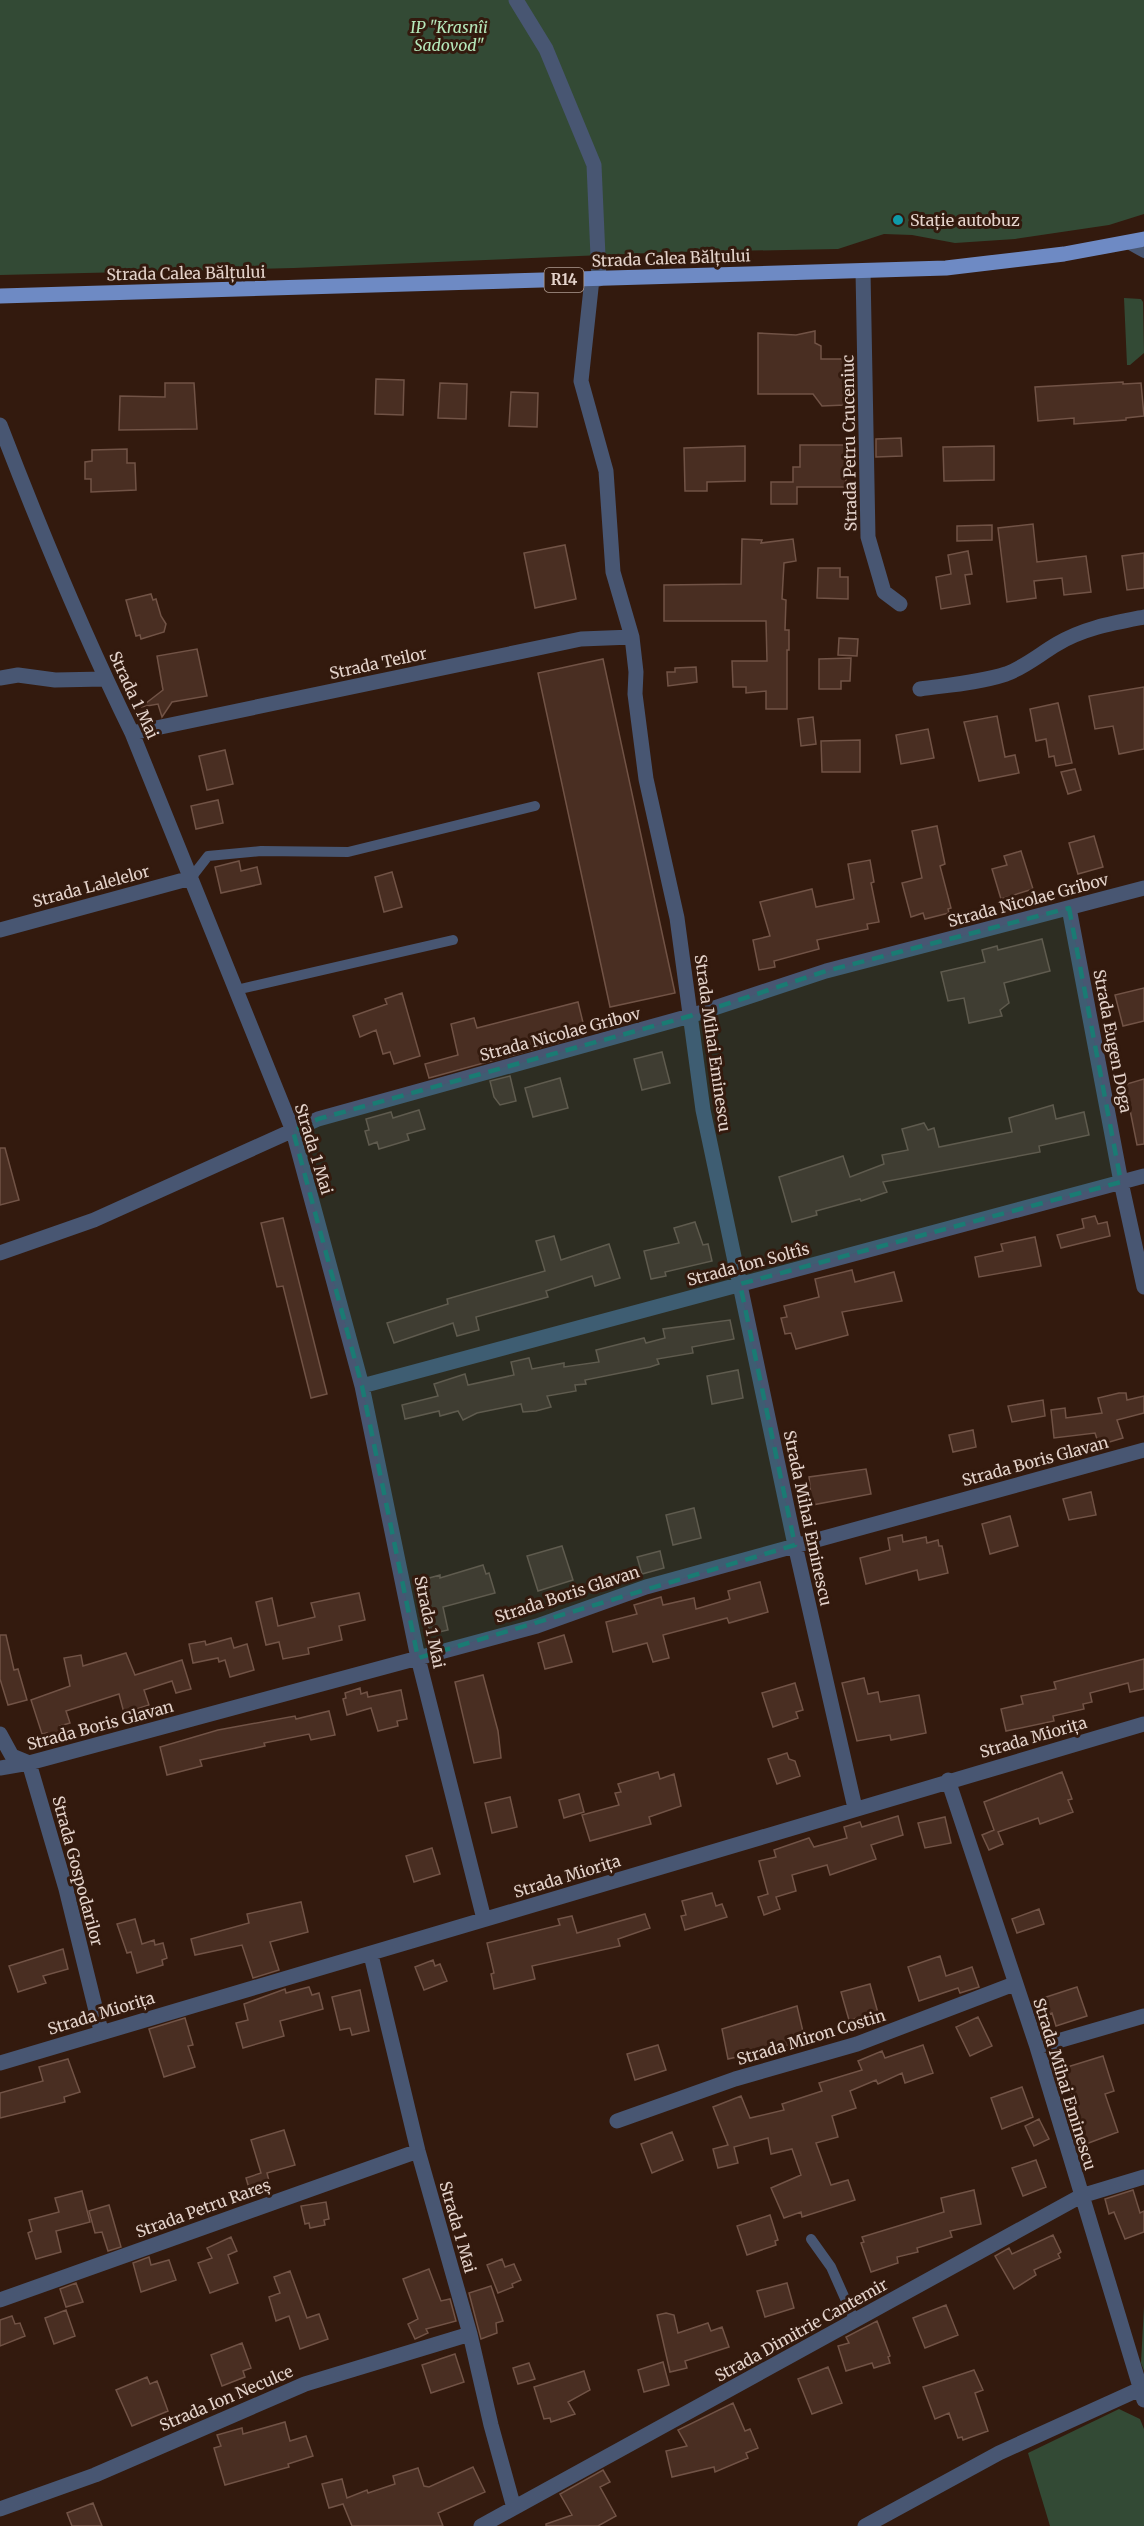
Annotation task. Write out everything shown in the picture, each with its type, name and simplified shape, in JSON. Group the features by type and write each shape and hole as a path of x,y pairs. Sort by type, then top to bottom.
{"main road":[{"name":"R14","path":"1126,243 1144,233"},
{"name":"R14","path":"1126,243 1144,239"},
{"name":"Strada Calea Bălțului","path":"0,296 946,268 1064,254 1126,243"}],"street":[{"name":"Strada Mihai Eminescu","path":"516,0 546,49 594,165 595,279 581,381 606,471 614,572 632,637 636,672 635,694 646,779 677,918 703,1110 795,1545 855,1808"},
{"name":"Strada Petru Cruceniuc","path":"863,271 868,537 884,592 900,604"},
{"name":"Strada 1 Mai","path":"0,425 29,501 105,679 132,734 293,1131 362,1386 418,1658 484,1919"},
{"path":"920,689 981,681 1007,673 1037,658 1056,645 1096,626 1144,617"},
{"name":"Strada Teilor","path":"132,734 581,639 632,637"},
{"path":"0,678 18,675 55,680 105,679"},
{"name":"Strada Lalelelor","path":"0,930 191,878"},
{"name":"Strada Nicolae Gribov","path":"0,1253 94,1220 318,1119 690,1016 826,971 1144,888"},
{"name":"Strada Eugen Doga","path":"1070,908 1121,1182 1144,1287"},
{"name":"Strada Ion Soltîs","path":"362,1386 1144,1176"},
{"name":"Strada Boris Glavan","path":"0,1768 29,1763 537,1626 646,1587 1144,1450"},
{"name":"Strada Miorița","path":"0,2063 948,1780 1144,1724"},
{"path":"0,1734 12,1756 29,1763"},
{"name":"Strada Gospodarilor","path":"29,1763 66,1889 101,2031"},
{"name":"Strada Mihai Eminescu","path":"948,1780 985,1884 1014,1984 1037,2047 1143,2393"},
{"name":"Strada 1 Mai","path":"371,1954 418,2151 470,2334 491,2425 514,2508"},
{"name":"Strada Miron Costin","path":"617,2121 735,2079 857,2044 1014,1984"},
{"path":"1037,2047 1144,2016"},
{"name":"Strada Petru Rareș","path":"0,2300 418,2151"},
{"name":"Strada Dimitrie Cantemir","path":"481,2526 497,2522 514,2508 1081,2196 1144,2177"},
{"name":"Strada Ion Neculce","path":"0,2509 95,2475 305,2384 470,2334"},
{"path":"865,2526 999,2453 1143,2393"}],"lane":[{"path":"1126,243 1144,253"},
{"path":"191,878 208,856 261,851 348,852 535,806"},
{"path":"236,990 453,940"},
{"path":"811,2239 831,2267 855,2321"}],"highlighted area":[{"path":"1069,908 1121,1182 740,1284 795,1545 418,1658 362,1386 293,1131 318,1119 690,1016 826,971"}],"green space":[{"name":"IP \"Krasnîi Sadovod\"","path":"0,0 1144,0 1144,214 1109,225 1015,239 955,243 912,235 884,234 838,249 674,252 294,268 0,275"},
{"path":"1124,298 1141,299 1143,302 1144,353 1130,365 1127,365"},
{"path":"1144,2306 1144,2371 1141,2363"},
{"path":"1119,2409 1140,2419 1144,2429 1144,2526 1050,2526 1028,2453"}],"building":[{"path":"815,331 815,343 821,346 821,359 845,359 845,405 822,406 813,394 758,394 758,333 796,335"},
{"path":"376,379 404,380 403,415 375,414"},
{"path":"1123,382 1123,384 1141,383 1144,416 1126,418 1126,420 1074,424 1074,418 1038,421 1035,387"},
{"path":"165,383 194,383 197,429 119,430 120,396 165,397"},
{"path":"440,383 467,384 466,419 438,418"},
{"path":"511,392 538,393 537,427 509,426"},
{"path":"901,438 902,456 876,457 876,439"},
{"path":"800,445 846,445 846,487 797,487 797,504 771,504 771,482 793,482 793,467 800,467"},
{"path":"745,446 745,481 707,482 707,491 685,491 684,448"},
{"path":"994,446 994,480 944,481 943,447"},
{"path":"127,449 127,463 135,463 136,490 91,492 91,479 85,479 85,462 92,461 92,450"},
{"path":"1033,524 1037,562 1086,556 1091,592 1064,595 1062,578 1034,581 1036,598 1007,602 998,528"},
{"path":"992,525 992,540 957,541 957,526"},
{"path":"742,539 762,540 761,543 793,539 796,561 784,563 782,599 786,600 785,630 789,630 787,709 766,709 766,691 746,693 746,687 733,687 732,661 767,661 766,621 664,621 664,585 741,584"},
{"path":"565,545 576,599 535,608 524,553"},
{"path":"968,551 972,574 965,575 970,604 941,609 936,577 951,574 948,555"},
{"path":"1144,553 1144,588 1127,590 1122,556"},
{"path":"818,568 840,568 840,577 848,577 848,599 817,598"},
{"path":"151,594 153,600 156,599 166,624 164,632 141,639 140,635 136,636 126,600"},
{"path":"839,638 858,639 857,656 838,655"},
{"path":"197,649 207,696 172,702 162,717 158,704 141,707 163,690 157,656"},
{"path":"851,658 850,681 841,681 841,689 819,689 819,659"},
{"path":"603,659 675,993 610,1007 538,673"},
{"path":"696,667 697,682 668,686 667,672 675,672 675,668"},
{"path":"1144,687 1144,749 1119,754 1113,726 1095,729 1089,696"},
{"path":"1058,703 1072,763 1056,766 1054,756 1049,757 1046,739 1036,741 1030,709"},
{"path":"997,716 1005,757 1015,755 1019,773 979,781 964,722"},
{"path":"813,717 816,744 801,746 798,719"},
{"path":"928,729 934,758 901,764 896,735"},
{"path":"860,740 860,772 822,772 821,741"},
{"path":"225,750 233,784 207,790 199,756"},
{"path":"1075,769 1081,790 1068,794 1061,772"},
{"path":"218,800 223,823 196,829 191,806"},
{"path":"937,826 945,864 940,866 951,908 948,909 949,913 925,919 923,913 911,917 902,883 922,878 912,831"},
{"path":"1094,836 1103,867 1078,874 1069,843"},
{"path":"1021,851 1033,889 1001,899 992,869 1007,865 1004,856"},
{"path":"870,860 874,882 871,883 879,922 867,924 868,929 817,940 819,949 774,961 775,967 759,970 753,940 770,936 760,902 812,889 816,907 854,899 848,864"},
{"path":"239,861 241,871 257,867 261,884 221,893 215,867"},
{"path":"392,872 402,907 384,912 375,877"},
{"path":"1042,939 1050,971 1004,983 1009,1003 1000,1010 1002,1016 969,1023 964,998 948,1001 941,972 985,962 982,950 997,946 998,950"},
{"path":"1144,988 1144,1021 1123,1026 1115,995"},
{"path":"402,993 420,1056 394,1064 390,1052 383,1054 376,1030 360,1037 353,1016 387,1004 385,999"},
{"path":"578,1002 586,1035 429,1078 425,1064 458,1055 451,1024 474,1018 477,1028"},
{"path":"662,1052 670,1083 642,1090 634,1059"},
{"path":"510,1076 516,1101 500,1105 494,1097 490,1081"},
{"path":"560,1078 568,1108 533,1117 525,1088"},
{"path":"1144,1079 1144,1144 1137,1145 1130,1110 1126,1111 1120,1086"},
{"path":"1053,1105 1056,1119 1084,1112 1089,1135 1039,1146 1040,1152 883,1182 887,1192 861,1201 860,1199 816,1211 817,1215 792,1222 779,1177 843,1156 850,1177 884,1164 882,1155 908,1150 902,1129 924,1123 928,1130 934,1128 939,1147 1012,1132 1009,1118"},
{"path":"419,1110 425,1129 407,1134 409,1140 379,1149 377,1142 369,1145 365,1131 369,1130 366,1119 391,1112 393,1118"},
{"path":"0,1148 5,1148 19,1200 0,1205"},
{"path":"1095,1216 1098,1224 1107,1222 1110,1236 1061,1248 1057,1235 1084,1228 1082,1219"},
{"path":"283,1218 327,1394 311,1398 283,1286 277,1287 261,1223"},
{"path":"695,1222 703,1245 708,1244 712,1261 665,1272 666,1276 651,1279 644,1251 679,1243 674,1228"},
{"path":"554,1236 561,1260 609,1244 620,1278 595,1286 592,1276 546,1291 548,1297 476,1317 479,1330 457,1336 453,1323 394,1343 387,1323 448,1304 447,1299 545,1271 536,1241"},
{"path":"1035,1237 1041,1266 979,1277 975,1257 1003,1251 1001,1244"},
{"path":"852,1270 855,1282 894,1272 902,1301 842,1312 848,1335 796,1349 791,1333 785,1334 781,1318 787,1317 784,1306 819,1297 815,1279"},
{"path":"730,1320 734,1339 692,1347 693,1353 657,1359 659,1364 650,1367 585,1380 586,1384 575,1385 576,1391 547,1396 551,1407 523,1412 521,1404 477,1413 463,1420 458,1411 440,1416 439,1411 405,1419 402,1405 438,1396 434,1384 465,1374 468,1385 514,1375 511,1362 529,1358 532,1369 564,1363 564,1367 599,1362 596,1350 644,1338 646,1343 665,1338 663,1329"},
{"path":"738,1370 743,1398 712,1404 707,1376"},
{"path":"1126,1393 1127,1400 1144,1396 1144,1413 1117,1420 1123,1438 1099,1445 1095,1433 1054,1438 1051,1410 1065,1408 1066,1418 1102,1413 1098,1398"},
{"path":"1043,1400 1045,1416 1012,1422 1008,1406"},
{"path":"973,1430 976,1447 953,1452 949,1435"},
{"path":"866,1469 871,1494 812,1505 809,1477"},
{"path":"1091,1492 1096,1515 1069,1520 1063,1499"},
{"path":"694,1508 701,1538 673,1545 666,1515"},
{"path":"1010,1516 1018,1546 990,1554 982,1524"},
{"path":"902,1535 903,1542 926,1537 927,1543 938,1540 939,1546 942,1546 948,1573 919,1580 917,1570 866,1584 860,1558 890,1550 888,1538"},
{"path":"562,1546 573,1580 538,1591 527,1556"},
{"path":"660,1551 664,1568 642,1574 637,1557"},
{"path":"483,1565 486,1574 489,1573 495,1593 443,1607 448,1630 430,1634 418,1581 440,1575 440,1578"},
{"path":"760,1582 768,1612 729,1623 727,1618 663,1635 669,1658 653,1662 647,1643 613,1652 606,1622 637,1614 634,1605 661,1597 663,1605 694,1598 696,1609 730,1599 728,1591"},
{"path":"359,1593 365,1620 339,1626 342,1640 308,1648 309,1654 283,1659 279,1642 266,1645 256,1602 272,1598 278,1626 315,1617 311,1603"},
{"path":"0,1635 6,1635 14,1670 18,1669 27,1700 8,1705 0,1679"},
{"path":"564,1635 572,1662 545,1669 538,1643"},
{"path":"231,1638 234,1648 247,1644 254,1670 230,1677 225,1660 219,1662 218,1658 193,1663 189,1644 205,1641 206,1645"},
{"path":"126,1653 135,1675 182,1660 191,1689 176,1693 172,1681 144,1690 149,1705 124,1713 119,1694 66,1711 70,1723 60,1726 63,1732 48,1737 47,1733 42,1734 31,1700 70,1686 64,1658 81,1655 83,1666"},
{"path":"1144,1659 1144,1689 1130,1692 1128,1683 1090,1693 1092,1702 1083,1704 1084,1709 1053,1716 1054,1721 1006,1731 1001,1709 1023,1704 1021,1696 1056,1689 1054,1682"},
{"path":"483,1675 498,1731 501,1758 474,1763 455,1682"},
{"path":"864,1678 868,1694 878,1692 880,1702 919,1695 926,1733 891,1740 890,1735 857,1741 842,1683"},
{"path":"795,1683 803,1710 796,1712 798,1718 773,1727 762,1693"},
{"path":"360,1688 361,1694 367,1692 368,1697 401,1690 407,1719 397,1721 398,1726 378,1731 371,1708 347,1715 343,1699 346,1698 345,1693"},
{"path":"329,1711 335,1735 311,1740 309,1734 264,1743 265,1746 200,1760 202,1766 167,1775 160,1747 218,1730 295,1716 296,1719"},
{"path":"787,1753 789,1759 795,1761 800,1776 777,1784 768,1759"},
{"path":"658,1772 660,1779 674,1774 681,1806 649,1817 651,1824 590,1841 582,1815 619,1805 615,1793 621,1792 618,1784"},
{"path":"1062,1772 1072,1799 1068,1800 1073,1812 1040,1824 1038,1818 998,1832 1003,1844 989,1850 982,1835 994,1830 984,1802"},
{"path":"579,1794 584,1812 564,1818 559,1800"},
{"path":"510,1797 517,1827 492,1833 485,1803"},
{"path":"898,1816 903,1835 871,1845 876,1859 830,1875 827,1865 792,1875 796,1891 776,1897 780,1909 764,1915 758,1897 768,1894 759,1861 776,1857 774,1850 809,1838 814,1847 847,1838 844,1827 860,1822 862,1827"},
{"path":"945,1817 951,1843 925,1848 918,1823"},
{"path":"432,1848 440,1874 414,1882 406,1856"},
{"path":"712,1893 716,1906 722,1904 727,1917 685,1930 681,1916 686,1915 682,1901"},
{"path":"301,1902 308,1932 270,1942 279,1970 253,1978 242,1945 195,1955 191,1939 249,1923 247,1914"},
{"path":"1039,1909 1044,1924 1017,1933 1012,1919"},
{"path":"645,1914 650,1928 618,1939 620,1946 532,1966 535,1979 494,1989 491,1974 494,1973 487,1943 560,1925 558,1919 572,1916 577,1933"},
{"path":"135,1919 142,1944 154,1940 155,1945 163,1943 167,1958 162,1960 163,1965 137,1973 131,1952 127,1953 117,1924"},
{"path":"63,1949 68,1969 43,1976 46,1983 18,1992 9,1966"},
{"path":"940,1956 946,1976 972,1967 979,1987 960,1993 958,1988 919,2001 908,1967"},
{"path":"433,1960 435,1966 440,1964 447,1981 424,1990 415,1967"},
{"path":"870,1984 878,2013 849,2020 841,1992"},
{"path":"309,1987 312,1995 319,1993 323,2009 280,2021 284,2036 243,2048 236,2023 248,2020 244,2004 285,1989 286,1993"},
{"path":"1077,1987 1087,2016 1056,2026 1052,2013 1039,2018 1034,2001"},
{"path":"360,1990 369,2031 352,2035 350,2028 340,2030 332,1997"},
{"path":"797,2006 804,2036 796,2038 797,2043 728,2059 722,2029"},
{"path":"978,2017 992,2046 970,2056 956,2027"},
{"path":"185,2018 193,2045 188,2046 195,2067 164,2077 149,2029"},
{"path":"658,2045 666,2070 635,2080 627,2054"},
{"path":"923,2045 933,2073 905,2083 902,2073 878,2084 876,2080 850,2091 856,2108 832,2116 838,2137 816,2143 831,2185 848,2180 855,2200 802,2217 801,2212 784,2218 771,2188 801,2175 792,2149 771,2154 768,2138 734,2147 738,2163 718,2168 713,2149 728,2145 713,2107 741,2096 750,2118 784,2110 782,2104 822,2091 819,2083 862,2070 858,2061 882,2051 885,2058"},
{"path":"1103,2056 1114,2091 1105,2094 1118,2132 1078,2147 1072,2129 1082,2126 1064,2068"},
{"path":"68,2059 80,2092 64,2097 65,2102 0,2118 0,2093 43,2081 39,2067"},
{"path":"1022,2087 1033,2117 1002,2129 991,2098"},
{"path":"1039,2119 1049,2139 1034,2146 1025,2126"},
{"path":"284,2130 295,2165 267,2173 271,2189 251,2195 246,2178 261,2173 251,2140"},
{"path":"672,2132 683,2160 652,2173 641,2144"},
{"path":"1036,2160 1046,2187 1023,2196 1012,2168"},
{"path":"974,2190 981,2224 950,2231 952,2237 917,2248 918,2252 897,2257 898,2263 871,2272 861,2243 864,2242 862,2237 944,2212 941,2198"},
{"path":"1133,2190 1140,2213 1144,2211 1144,2232 1125,2239 1114,2212 1109,2214 1105,2199"},
{"path":"82,2191 90,2222 56,2231 61,2252 36,2259 28,2233 32,2231 29,2220 59,2212 55,2198"},
{"path":"326,2202 329,2219 324,2220 325,2225 310,2228 309,2223 305,2224 301,2206"},
{"path":"109,2205 121,2247 108,2251 102,2232 95,2233 89,2211"},
{"path":"770,2215 778,2240 775,2241 776,2245 747,2255 737,2226"},
{"path":"1053,2235 1061,2252 1058,2254 1060,2258 1034,2270 1036,2275 1014,2289 995,2256 1009,2248 1012,2254"},
{"path":"231,2237 237,2251 228,2255 238,2283 210,2293 198,2263 212,2258 207,2248"},
{"path":"149,2257 151,2265 169,2260 176,2280 141,2292 133,2263"},
{"path":"502,2259 505,2267 514,2264 521,2280 512,2284 513,2287 498,2293 487,2265"},
{"path":"429,2269 441,2301 450,2299 456,2321 426,2329 428,2333 415,2339 408,2324 418,2319 403,2279"},
{"path":"290,2271 307,2318 319,2314 328,2339 300,2349 289,2316 276,2321 269,2297 280,2293 274,2277"},
{"path":"76,2283 83,2302 66,2307 60,2289"},
{"path":"787,2283 794,2308 765,2317 757,2291"},
{"path":"491,2286 503,2321 496,2323 497,2333 481,2339 469,2293"},
{"path":"946,2305 958,2335 925,2348 913,2318"},
{"path":"66,2310 75,2336 54,2344 45,2318"},
{"path":"666,2313 674,2315 678,2333 708,2323 711,2331 722,2327 729,2347 685,2361 687,2368 670,2372 657,2315"},
{"path":"12,2316 15,2324 20,2323 25,2336 0,2346 0,2320"},
{"path":"877,2321 890,2356 888,2357 890,2363 874,2368 872,2363 846,2371 838,2346 849,2343 846,2337"},
{"path":"242,2343 251,2368 243,2371 245,2377 222,2386 211,2355"},
{"path":"455,2354 464,2382 431,2393 422,2365"},
{"path":"663,2362 669,2385 644,2392 638,2370"},
{"path":"529,2363 535,2379 518,2384 513,2368"},
{"path":"828,2367 842,2403 812,2414 798,2379"},
{"path":"974,2370 983,2390 975,2393 988,2431 963,2440 962,2437 958,2438 949,2413 935,2419 923,2387"},
{"path":"584,2371 590,2390 568,2402 575,2414 551,2422 550,2418 544,2419 534,2387"},
{"path":"147,2377 150,2384 157,2381 168,2411 132,2426 116,2390"},
{"path":"733,2403 745,2431 750,2429 758,2448 746,2453 748,2458 715,2472 714,2467 672,2477 666,2451 687,2446 678,2430"},
{"path":"285,2422 290,2441 306,2436 313,2456 288,2464 289,2467 225,2485 214,2448 221,2446 217,2435 242,2428 243,2434"},
{"path":"473,2467 485,2492 438,2513 443,2526 352,2526 343,2504 329,2508 322,2484 342,2479 347,2498 367,2490 368,2493 395,2484 393,2476 418,2468 424,2486 429,2487"},
{"path":"603,2470 610,2482 600,2487 616,2516 598,2526 546,2526 546,2524 572,2515 560,2494"},
{"path":"93,2503 102,2526 72,2526 67,2513"}],"place":[{"name":"Stație autobuz","path":"898,220"}]}
